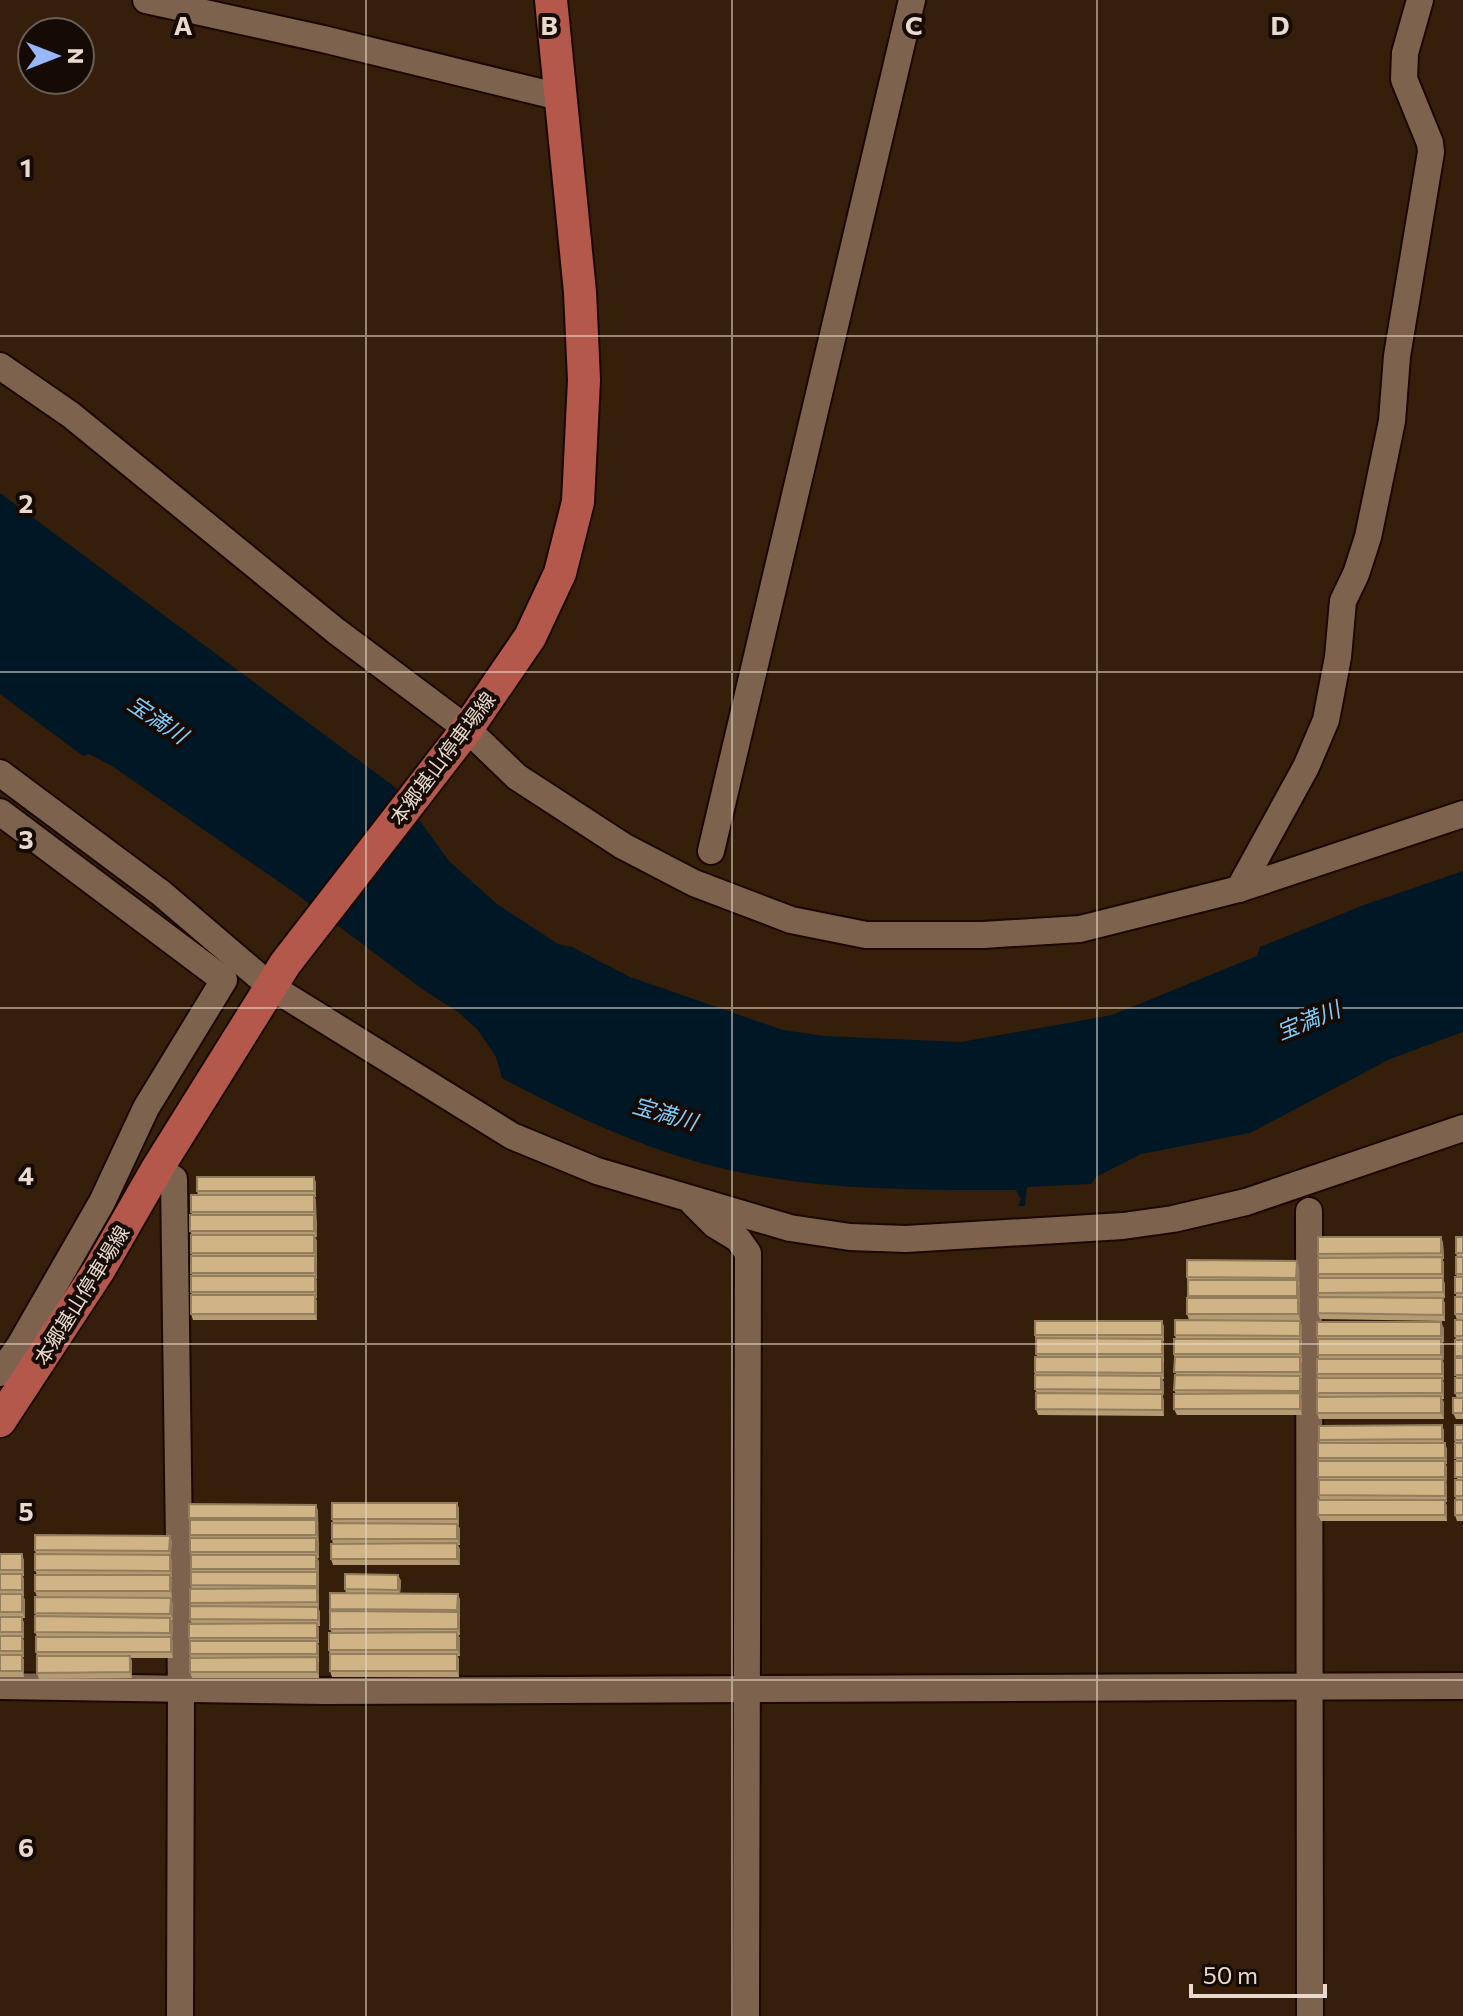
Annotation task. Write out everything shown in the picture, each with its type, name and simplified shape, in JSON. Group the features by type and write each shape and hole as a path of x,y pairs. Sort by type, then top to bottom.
{"main road":[{"name":"本郷基山停車場線","path":"0,1421 99,1270 157,1169 278,975 464,734 530,637 560,573 578,502 584,380 580,292 551,0"}],"street":[{"path":"146,0 323,39 560,97"},
{"path":"711,851 912,0"},
{"path":"1239,889 1306,767 1326,720 1338,657 1343,601 1368,537 1392,421 1397,356 1431,152 1404,79 1405,53 1420,0"},
{"path":"0,366 71,415 517,777 623,846 694,883 791,920 866,935 983,935 1080,929 1239,889 1463,814"},
{"path":"0,773 161,893 512,1136 597,1171 790,1228 850,1237 906,1239 1123,1226 1173,1219 1246,1202 1463,1128"},
{"path":"0,812 224,980 146,1108 102,1202 20,1345 0,1373"},
{"path":"157,1169 174,1179 181,1689 180,2016"},
{"path":"688,1198 715,1225 738,1239 748,1253 746,2016"},
{"path":"1309,1211 1310,2016"},
{"path":"0,1686 324,1691 1463,1686"}],"water":[{"name":"宝満川","path":"0,493 396,788 449,861 497,904 558,944 572,947 630,977 783,1030 824,1036 961,1042 1112,1015 1257,956 1260,947 1364,905 1463,871 1463,1032 1390,1059 1250,1133 1141,1154 1096,1177 1091,1184 1027,1187 1025,1206 1018,1206 1021,1199 1016,1190 876,1188 807,1183 738,1172 646,1145 587,1121 502,1078 496,1057 477,1029 458,1012 422,989 295,893 112,766 89,754 83,756 0,694"}],"building":[{"path":"197,1177 314,1177 314,1191 197,1191"},
{"path":"191,1195 314,1195 314,1212 191,1212"},
{"path":"190,1215 314,1215 314,1231 190,1231"},
{"path":"191,1235 314,1235 314,1253 191,1253"},
{"path":"1318,1237 1441,1237 1441,1253 1318,1254"},
{"path":"1456,1237 1463,1237 1463,1253 1456,1253"},
{"path":"191,1256 315,1256 315,1273 191,1273"},
{"path":"1442,1257 1442,1274 1318,1274 1318,1258"},
{"path":"1456,1257 1463,1257 1463,1274 1456,1274"},
{"path":"1187,1260 1297,1261 1296,1278 1187,1277"},
{"path":"191,1276 315,1276 315,1292 191,1292"},
{"path":"1455,1277 1463,1277 1463,1293 1455,1293"},
{"path":"1318,1278 1443,1278 1443,1292 1318,1293"},
{"path":"1188,1280 1297,1280 1297,1296 1188,1296"},
{"path":"191,1295 315,1295 315,1314 191,1314"},
{"path":"1318,1297 1443,1298 1443,1315 1318,1313"},
{"path":"1455,1297 1463,1297 1463,1314 1455,1314"},
{"path":"1187,1298 1298,1298 1298,1314 1187,1314"},
{"path":"1175,1320 1300,1321 1300,1336 1175,1335"},
{"path":"1455,1320 1463,1320 1463,1336 1455,1336"},
{"path":"1035,1321 1162,1321 1162,1335 1035,1335"},
{"path":"1317,1322 1441,1322 1441,1336 1317,1336"},
{"path":"1036,1338 1162,1339 1162,1354 1036,1354"},
{"path":"1174,1339 1300,1339 1300,1354 1174,1354"},
{"path":"1318,1339 1441,1339 1441,1355 1318,1355"},
{"path":"1455,1340 1463,1340 1463,1356 1455,1356"},
{"path":"1035,1357 1162,1357 1162,1373 1035,1372"},
{"path":"1175,1357 1300,1357 1300,1372 1174,1372"},
{"path":"1455,1358 1463,1358 1463,1375 1455,1375"},
{"path":"1317,1359 1442,1359 1442,1374 1317,1374"},
{"path":"1035,1375 1161,1376 1161,1390 1035,1389"},
{"path":"1175,1375 1300,1376 1300,1391 1174,1390"},
{"path":"1317,1378 1442,1378 1442,1393 1317,1393"},
{"path":"1455,1378 1463,1378 1463,1393 1455,1393"},
{"path":"1036,1393 1162,1394 1162,1410 1036,1409"},
{"path":"1300,1393 1300,1409 1174,1409 1174,1394"},
{"path":"1441,1396 1441,1413 1317,1413 1317,1397"},
{"path":"1453,1398 1463,1398 1463,1413 1453,1413"},
{"path":"1442,1425 1442,1439 1319,1440 1319,1426"},
{"path":"1455,1425 1463,1425 1463,1440 1455,1440"},
{"path":"1318,1443 1445,1443 1445,1458 1318,1458"},
{"path":"1455,1443 1463,1443 1463,1458 1455,1458"},
{"path":"1318,1461 1445,1461 1445,1477 1318,1477"},
{"path":"1455,1461 1463,1461 1463,1477 1455,1477"},
{"path":"1319,1480 1445,1480 1445,1496 1319,1495"},
{"path":"1455,1480 1463,1480 1463,1496 1455,1496"},
{"path":"1318,1500 1445,1500 1445,1515 1318,1515"},
{"path":"1455,1500 1463,1500 1463,1515 1455,1515"},
{"path":"332,1503 457,1503 457,1519 332,1519"},
{"path":"189,1504 316,1505 316,1518 189,1518"},
{"path":"190,1520 316,1520 316,1535 190,1535"},
{"path":"332,1523 457,1524 457,1539 332,1539"},
{"path":"35,1535 170,1536 169,1551 35,1550"},
{"path":"190,1538 316,1538 316,1552 190,1552"},
{"path":"457,1543 457,1559 331,1559 331,1544"},
{"path":"0,1554 22,1554 22,1570 0,1570"},
{"path":"35,1554 170,1555 170,1571 35,1570"},
{"path":"191,1555 316,1555 316,1569 191,1569"},
{"path":"191,1572 317,1572 317,1586 191,1585"},
{"path":"0,1574 22,1574 22,1590 0,1590"},
{"path":"345,1574 398,1575 398,1590 345,1589"},
{"path":"35,1575 170,1575 170,1591 35,1591"},
{"path":"317,1588 317,1602 190,1603 190,1589"},
{"path":"330,1593 458,1594 457,1610 330,1609"},
{"path":"0,1594 22,1594 22,1612 0,1612"},
{"path":"35,1597 171,1598 170,1614 35,1613"},
{"path":"190,1606 318,1607 318,1620 190,1619"},
{"path":"330,1611 458,1612 458,1629 330,1629"},
{"path":"35,1616 170,1618 170,1633 35,1632"},
{"path":"0,1617 22,1617 22,1632 0,1632"},
{"path":"317,1623 317,1638 189,1638 189,1624"},
{"path":"457,1632 457,1650 329,1650 329,1633"},
{"path":"0,1636 22,1636 22,1651 0,1651"},
{"path":"36,1637 171,1637 171,1652 36,1652"},
{"path":"190,1641 317,1641 317,1654 190,1654"},
{"path":"330,1654 457,1654 457,1671 330,1671"},
{"path":"0,1655 22,1655 22,1671 0,1671"},
{"path":"37,1656 130,1656 130,1672 37,1673"},
{"path":"317,1657 317,1672 190,1672 190,1658"}]}
